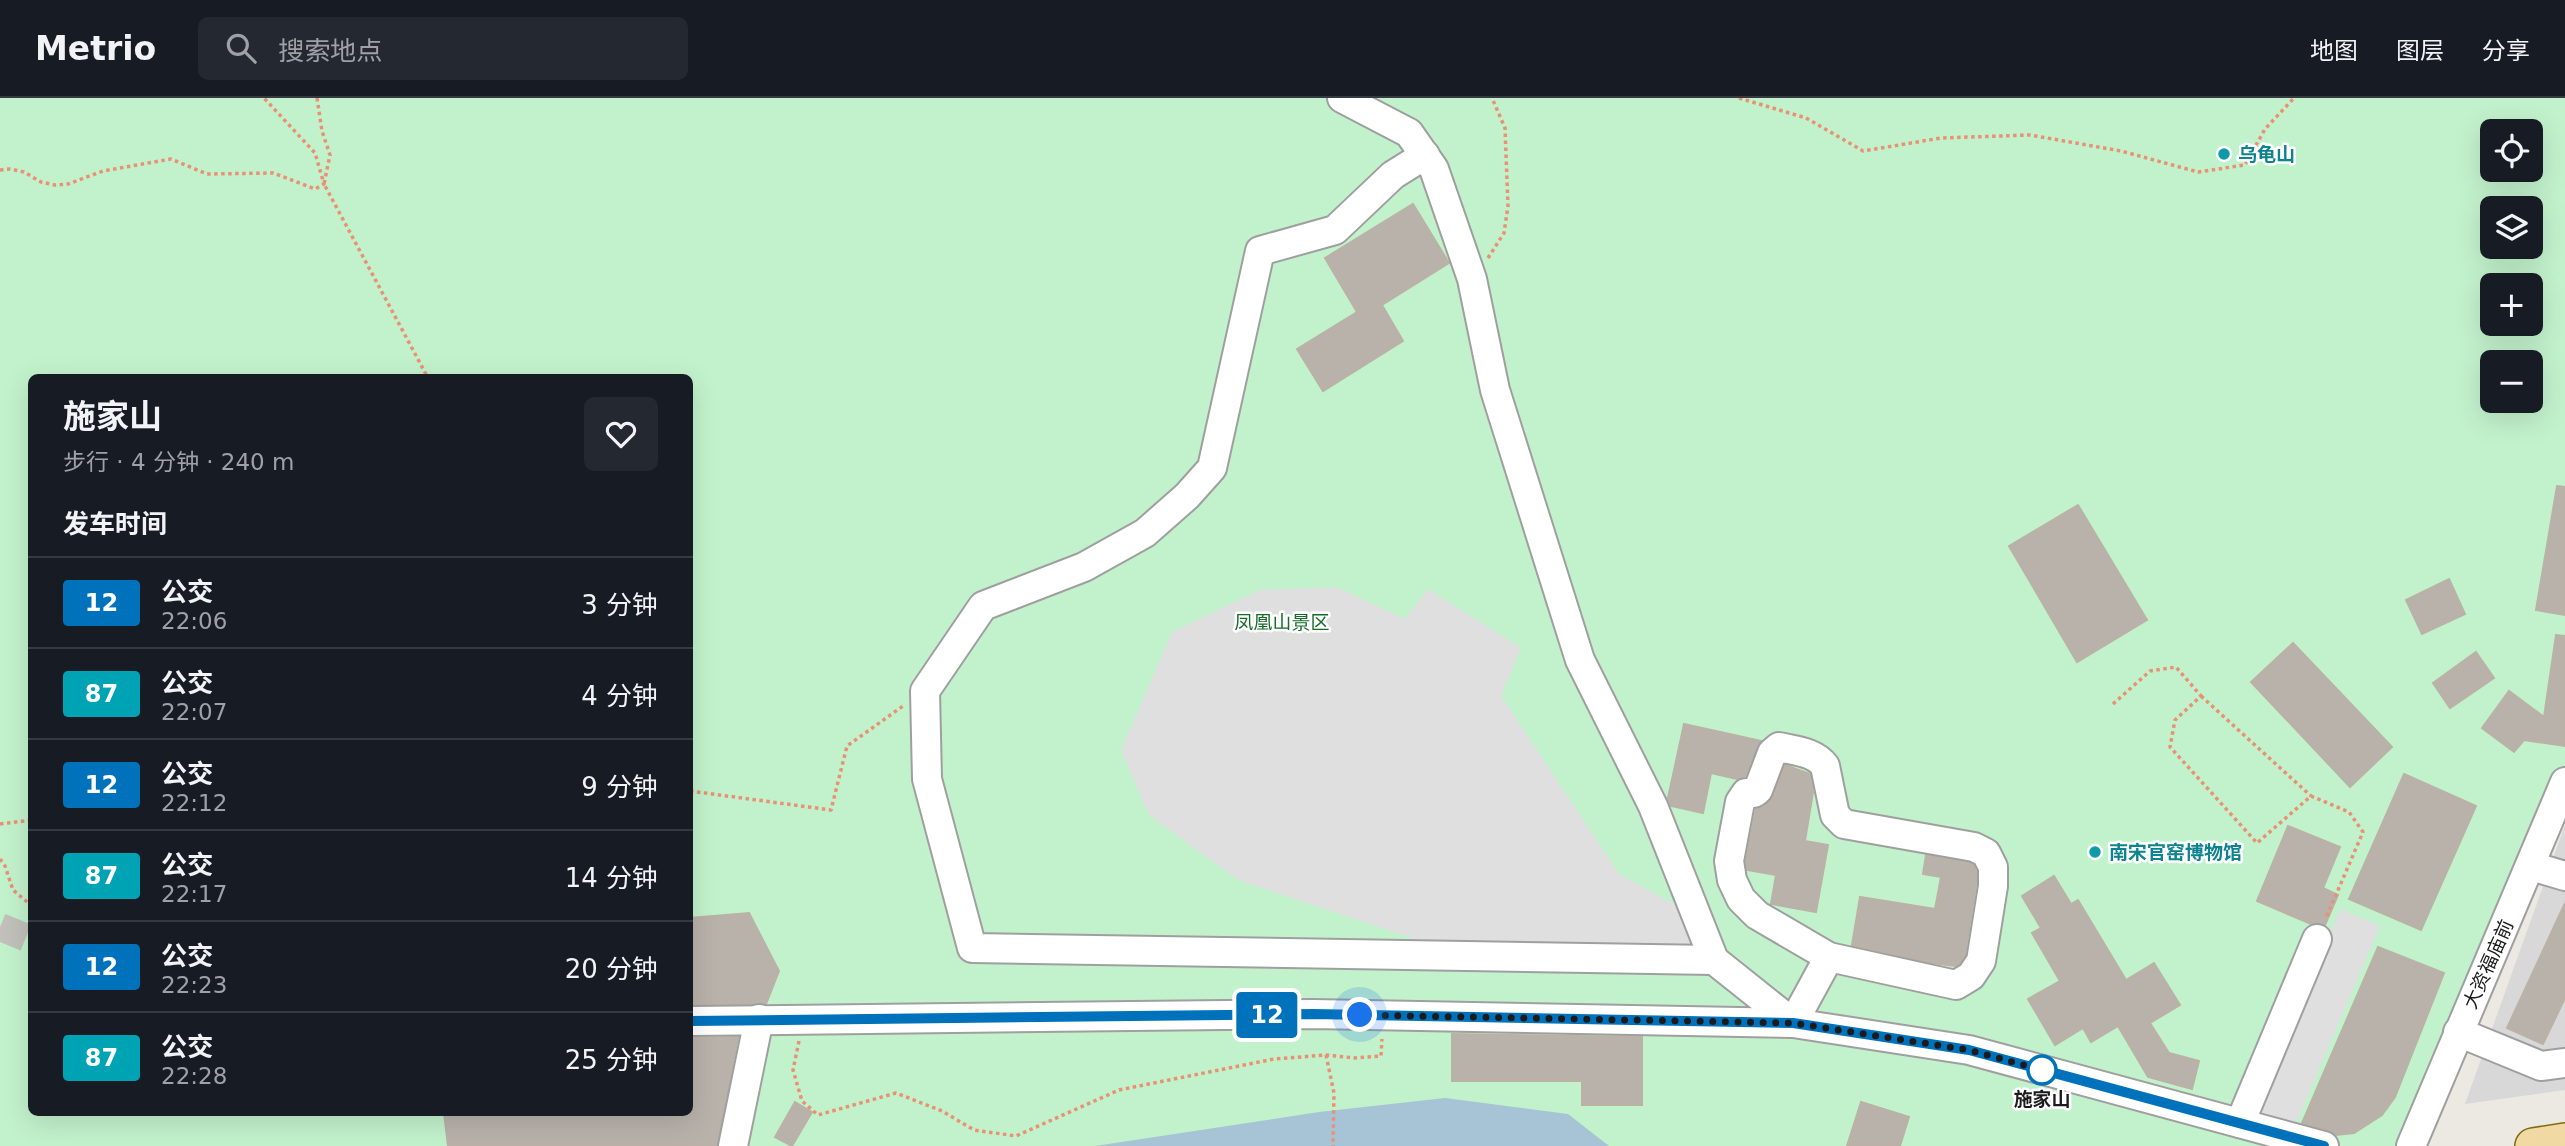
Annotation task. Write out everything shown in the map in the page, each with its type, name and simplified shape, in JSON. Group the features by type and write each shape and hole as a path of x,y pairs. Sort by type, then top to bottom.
{"main road":[{"path":"2533,1146 2565,1141"}],"street":[{"path":"1342,98 1417,144"},
{"path":"1389,98 1434,169 1472,279 1495,390 1580,660 1653,806 1714,960 1793,1023"},
{"path":"1417,144 1393,175 1335,230 1260,251 1212,468 1188,496 1145,533 1084,566 983,606 925,691 928,779 972,948 1714,960"},
{"path":"1779,747 1812,755 1821,760 1825,766 1835,816 1844,824 1974,847 1986,853 1993,867 1993,886 1981,961 1971,976 1956,985 1829,957 1757,915 1741,899 1732,880 1729,861 1740,802 1746,793 1758,790 1772,752 1779,747"},
{"name":"大资福庙前","path":"2411,1146 2565,782"},
{"path":"2531,866 2565,876"},
{"path":"2240,1123 2317,939"},
{"path":"1793,1023 1829,957"},
{"path":"693,1021 1313,1014 1793,1023 1969,1050 2324,1146"},
{"path":"733,1146 759,1019"},
{"path":"2458,1031 2541,1066 2565,1063"}],"path":[{"path":"264,98 315,153 324,184 426,374"},
{"path":"0,170 24,172 41,182 55,185 68,184 103,171 171,159 207,174 272,173 316,189 324,184 330,155 321,131 317,98"},
{"path":"1472,279 1504,233 1508,206 1505,128 1492,98"},
{"path":"1739,98 1806,118 1863,151 1941,138 2030,135 2121,151 2198,172 2245,165 2265,129 2294,98"},
{"path":"2113,705 2150,671 2176,667 2201,696 2311,796 2349,812 2363,832 2317,939"},
{"path":"693,791 831,810 847,746 925,691"},
{"path":"2201,696 2175,720 2170,747 2257,843 2311,796"},
{"path":"0,824 28,820"},
{"path":"0,859 13,890 28,903"},
{"path":"803,1019 793,1070 802,1101 818,1115 896,1093 942,1111 974,1130 1017,1136 1119,1090 1274,1059 1326,1055 1355,1058 1381,1056 1384,1016"},
{"path":"1326,1055 1334,1093 1333,1146"}],"shaded area":[{"path":"1336,587 1405,619 1428,589 1521,648 1501,696 1619,874 1696,916 1714,960 1463,955 1238,880 1149,815 1121,750 1172,632 1260,590"},
{"path":"2565,825 2565,1090 2465,1104"},
{"path":"2340,909 2380,926 2294,1128 2254,1111"}],"green space":[{"name":"凤凰山景区","path":"0,98 2565,98 2565,781 2418,1146 0,1146"}],"water":[{"path":"1445,1098 1568,1114 1609,1146 1095,1146 1319,1112"}],"building":[{"path":"1413,204 1449,263 1382,305 1403,341 1323,391 1297,349 1357,312 1325,258"},
{"path":"2557,486 2565,487 2565,615 2536,610"},
{"path":"2078,505 2147,620 2077,662 2009,546"},
{"path":"2449,579 2465,614 2422,634 2406,600"},
{"path":"2556,635 2565,636 2565,746 2524,740 2514,752 2482,728 2509,691 2544,717"},
{"path":"2293,643 2392,747 2350,787 2251,682"},
{"path":"2476,652 2494,678 2450,708 2433,683"},
{"path":"1684,724 1761,741 1745,776 1737,779 1711,773 1703,813 1671,806 1668,798"},
{"path":"1785,765 1810,774 1813,792 1805,841 1828,845 1816,912 1771,904 1776,875 1747,870 1746,861 1756,809 1764,806 1773,797"},
{"path":"2404,774 2476,806 2421,930 2349,899"},
{"path":"2288,826 2340,847 2323,888 2338,895 2325,925 2311,924 2257,901"},
{"path":"1926,855 1969,863 1974,865 1976,871 1965,955 1959,964 1955,966 1932,963 1852,945 1860,897 1935,909 1941,877 1923,874"},
{"path":"2054,876 2071,904 2078,900 2126,980 2154,963 2180,1005 2150,1023 2169,1053 2199,1061 2192,1089 2148,1077 2118,1026 2091,1042 2083,1028 2055,1045 2028,999 2060,981 2032,933 2041,928 2022,896"},
{"path":"2565,903 2565,998 2543,1044 2507,1028"},
{"path":"749,913 779,971 766,1004 693,1004 693,918"},
{"path":"2378,947 2444,973 2395,1097 2382,1115 2354,1133 2336,1135 2302,1123"},
{"path":"1452,1034 1642,1037 1642,1105 1582,1105 1582,1081 1452,1081"},
{"path":"738,1037 717,1146 448,1146 444,1116 693,1116 693,1038"},
{"path":"795,1102 812,1112 792,1146 775,1137"},
{"path":"1861,1102 1909,1117 1900,1146 1847,1146"}],"tunnel":[{"path":"0,927 28,938"}],"bus line":[{"name":"12","path":"693,1021 1313,1014 1793,1023 1969,1050 2324,1146"}],"place":[{"name":"乌龟山","path":"2224,154"},
{"name":"南宋官窑博物馆","path":"2095,852"},
{"name":"施家山","path":"2042,1070"}],"route":[{"path":"1360,1015 1793,1023 1969,1050 2042,1070"}]}
